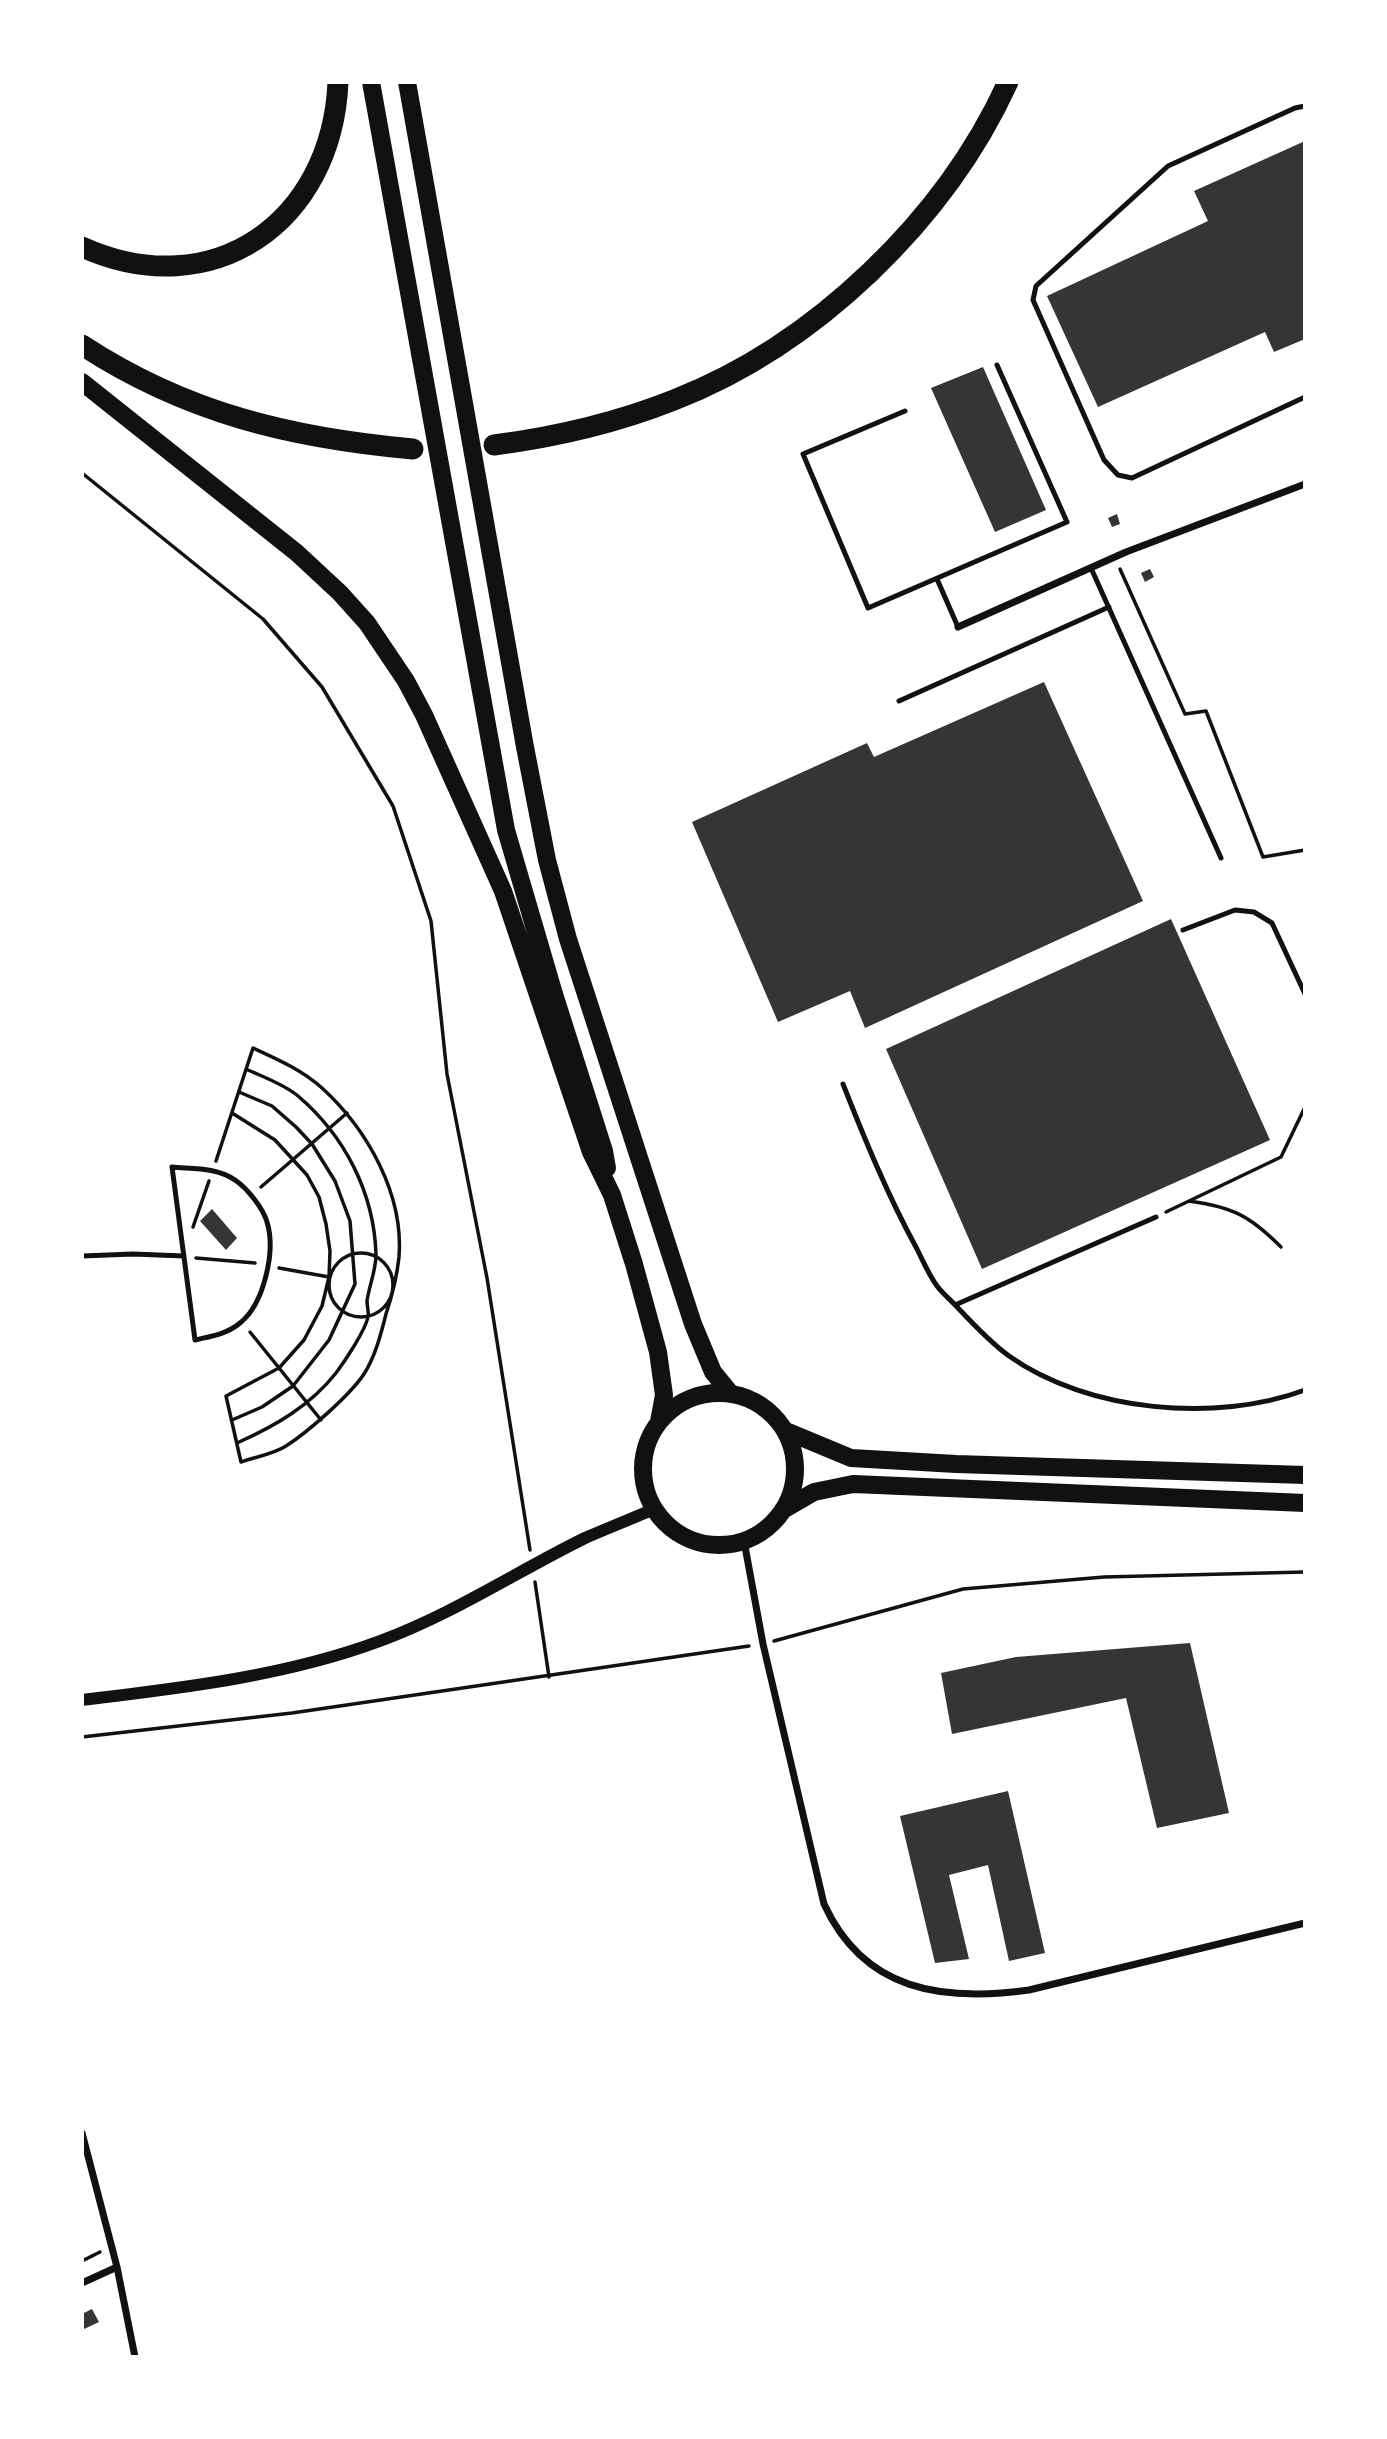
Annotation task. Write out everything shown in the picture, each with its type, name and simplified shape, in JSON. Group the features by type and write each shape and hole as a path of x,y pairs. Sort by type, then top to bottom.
{"highway":[{"path":"82,247 125,262 163,267 187,266 211,260 239,250 254,241 286,215 300,199 314,172 331,125 338,82"},
{"path":"494,445 550,437 675,400 753,360 792,335 855,285 913,228 963,162 1008,82"},
{"path":"82,345 165,391 242,420 329,440 413,449"}],"main road":[{"path":"371,82 506,830 604,1152 611,1195"},
{"path":"407,82 547,860 568,939 693,1324 713,1372 731,1394"},
{"path":"82,382 297,553 340,593 367,623 386,650 424,715 503,891 591,1152 611,1195 634,1264 658,1352 664,1395 659,1422"},
{"path":"710,1393 731,1394 762,1406 786,1431 793,1450 796,1471 792,1492 783,1510 766,1529 744,1541 719,1545 693,1541 671,1528 654,1509 644,1485 643,1458 652,1433 673,1408 691,1398 710,1393"},
{"path":"786,1431 851,1458 956,1465 1305,1475"},
{"path":"783,1510 814,1492 853,1484 1305,1503"}],"street":[{"path":"958,627 1115,557 1305,484"},
{"path":"82,1700 272,1672 380,1642 456,1609 586,1538 654,1509"},
{"path":"744,1541 763,1644 824,1904 845,1941 864,1959 910,1985 933,1991 989,1995 1029,1990 1305,1923"},
{"path":"82,2133 117,2267 135,2357"},
{"path":"82,2283 117,2267"}],"lane":[{"path":"1305,106 1295,108 1168,166 1036,286 1033,300 1104,460 1118,475 1132,478 1305,397"},
{"path":"905,411 803,454 868,608 1067,522 997,365"},
{"path":"1091,568 1221,858"},
{"path":"937,579 958,627"},
{"path":"898,701 1109,607"},
{"path":"1183,930 1235,910 1254,912 1272,923 1305,994"},
{"path":"843,1084 877,1170 937,1286 975,1326 1010,1356 1046,1377 1099,1397 1149,1406 1212,1408 1278,1400 1305,1390"},
{"path":"172,1167 213,1170 234,1180 251,1196 267,1221 270,1250 260,1298 242,1322 223,1334 195,1340 172,1167"},
{"path":"956,1305 1156,1217"},
{"path":"82,1256 184,1256"}],"path":[{"path":"82,473 263,619 322,687 393,806 432,921 447,1074 487,1278 549,1677"},
{"path":"1115,557 1185,714 1206,711 1263,857 1305,850"},
{"path":"184,1256 253,1048 289,1065 321,1087 347,1113 371,1147 387,1182 397,1220 399,1256 393,1292 380,1339 364,1374 321,1420 284,1448 241,1462 226,1396 279,1368 304,1340 322,1306 329,1277 338,1262 353,1253 369,1254 376,1256 391,1271 393,1292 384,1308 368,1317 351,1316 343,1312 330,1297 329,1277 330,1251 326,1224 319,1197 307,1175 275,1140 232,1113"},
{"path":"237,1443 276,1425 307,1403 335,1374 368,1317 367,1302 376,1256 369,1204 353,1162 330,1128 297,1095 246,1069"},
{"path":"232,1420 262,1407 293,1386 329,1340 355,1284 350,1220 335,1181 312,1144 272,1106 239,1091"},
{"path":"1156,1217 1186,1200 1281,1157 1305,1107"},
{"path":"251,1196 347,1113"},
{"path":"1186,1200 1220,1205 1238,1213 1260,1226 1281,1247"},
{"path":"242,1322 321,1420"},
{"path":"82,1737 292,1713 763,1644 963,1589 1104,1577 1305,1572"},
{"path":"82,2261 111,2246"}],"building":[{"path":"1305,141 1305,339 1274,352 1265,332 1098,407 1047,296 1208,221 1194,191"},
{"path":"983,367 1046,510 995,532 931,388"},
{"path":"1117,514 1120,524 1112,527 1108,518"},
{"path":"1150,569 1154,577 1145,582 1141,573"},
{"path":"1044,682 1143,901 865,1028 850,991 778,1022 692,822 867,743 874,757"},
{"path":"1171,919 1270,1140 982,1269 886,1049"},
{"path":"212,1209 237,1238 226,1250 200,1221"},
{"path":"1190,1643 1229,1813 1157,1828 1126,1698 952,1734 941,1673 1016,1657"},
{"path":"1008,1791 1045,1953 1009,1961 988,1865 949,1875 969,1959 935,1963 900,1816"},
{"path":"92,2309 99,2322 82,2330 82,2314"}]}
